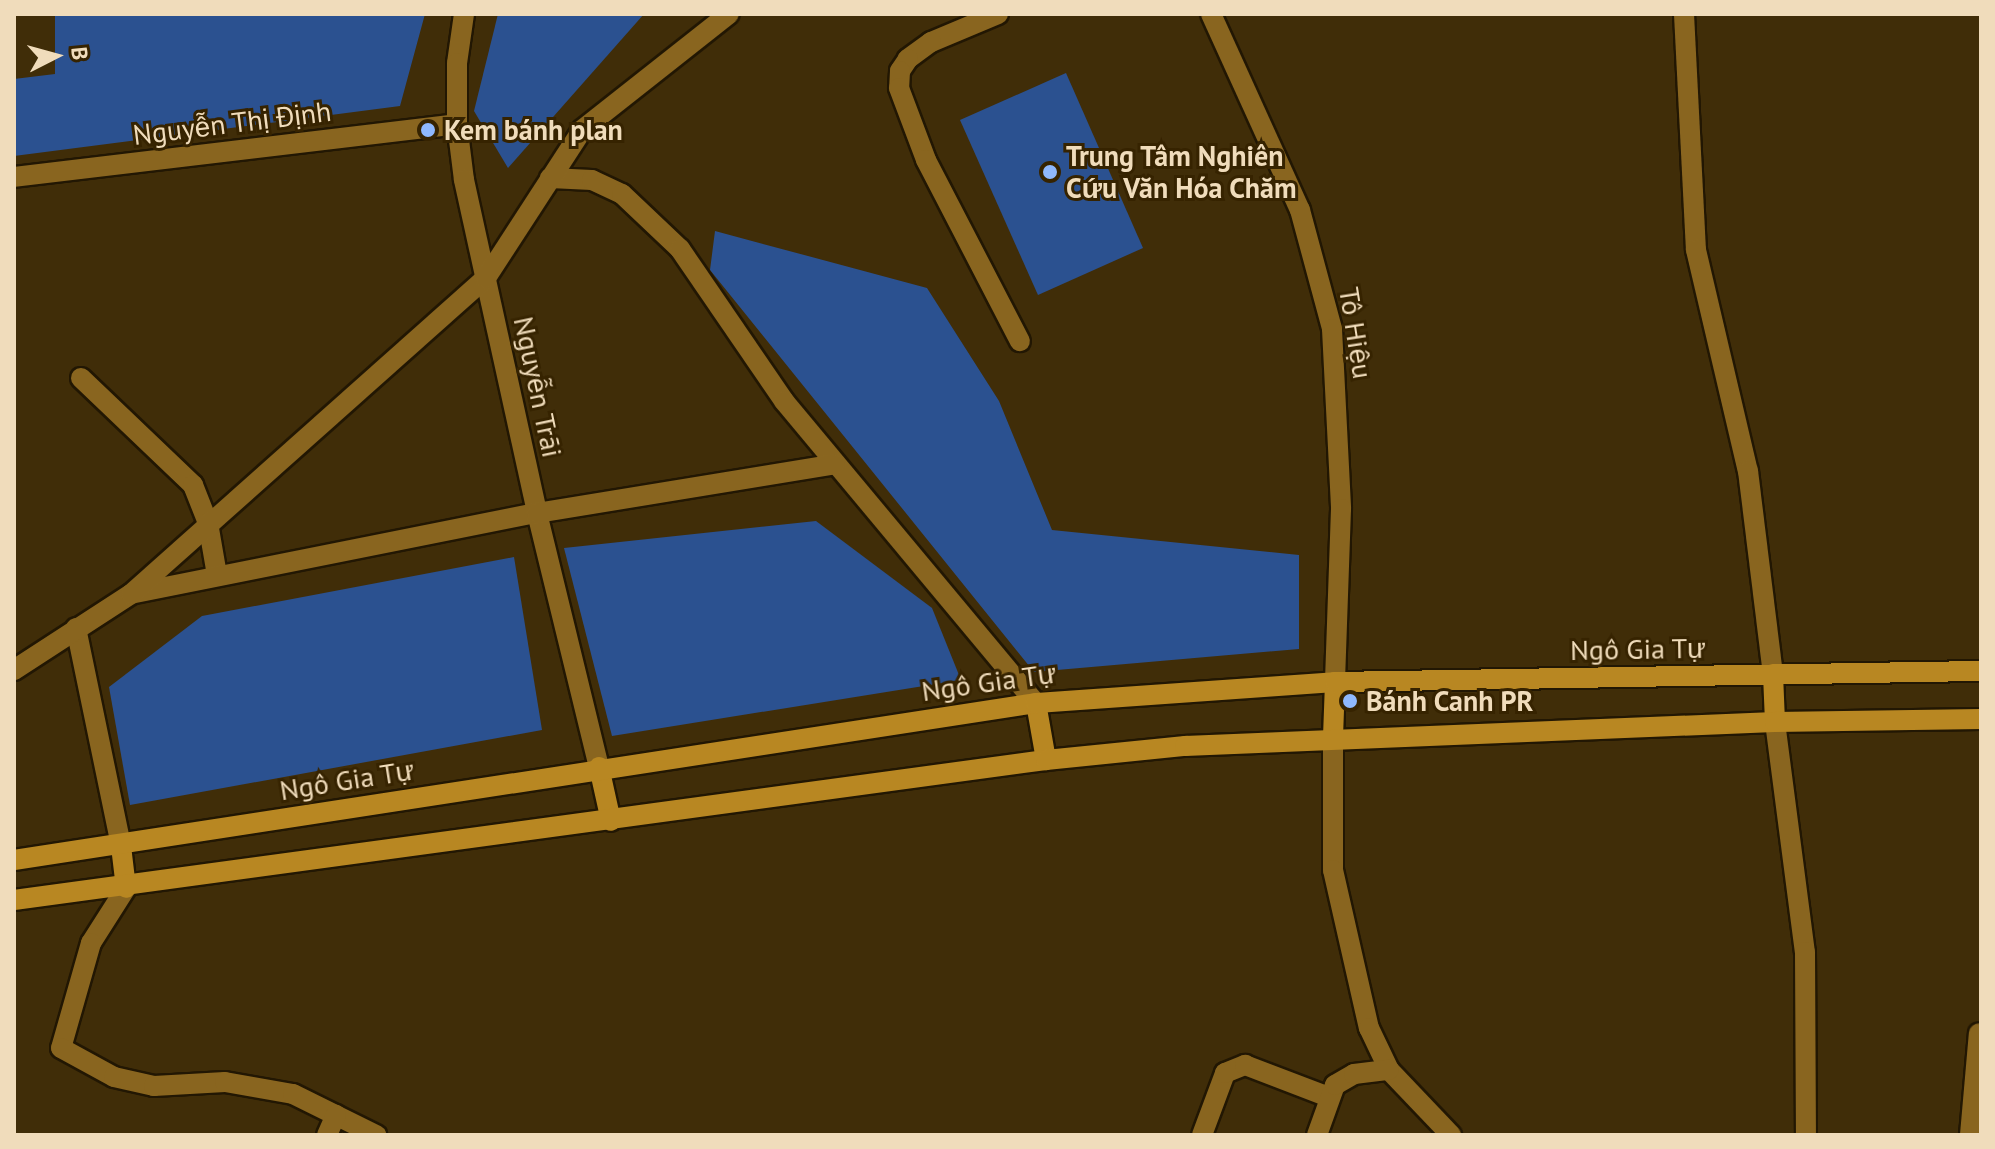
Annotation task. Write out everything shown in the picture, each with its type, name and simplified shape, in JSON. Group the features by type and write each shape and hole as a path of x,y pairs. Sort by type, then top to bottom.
{"main road":[{"name":"Ngô Gia Tự","path":"14,860 121,846 599,767 1036,703 1335,682 1981,671"},
{"path":"1773,674 1775,722"},
{"path":"1333,737 1335,682"},
{"path":"1036,703 1046,760"},
{"path":"14,900 126,888 1046,760 1333,737 1775,722 1981,719"},
{"path":"599,767 611,821"},
{"path":"121,846 126,888"}],"street":[{"name":"Nguyễn Trãi","path":"464,14 457,63 457,124 486,278 537,513 599,767"},
{"path":"14,670 131,594 486,278 582,130 729,14"},
{"path":"998,14 931,42 908,59 900,71 899,88 926,160 1020,341"},
{"name":"Tô Hiệu","path":"1211,14 1300,210 1332,329 1341,509 1335,682"},
{"path":"1684,14 1696,250 1755,509 1773,674"},
{"name":"Nguyễn Thị Định","path":"14,177 457,124"},
{"path":"550,178 592,180 650,216 680,249 725,321 835,464 1036,703"},
{"path":"81,378 193,485 208,523 217,575"},
{"path":"131,594 537,513 835,464"},
{"path":"76,628 121,846"},
{"path":"1775,722 1805,952 1806,1135"},
{"path":"1333,737 1333,870 1354,978 1369,1028 1389,1070 1451,1135"},
{"path":"126,888 91,943 61,1048 114,1077 154,1086 261,1086 293,1094 376,1135"},
{"path":"1970,1135 1979,1033"},
{"path":"1202,1135 1225,1073 1245,1065 1329,1097"},
{"path":"1317,1135 1329,1097 1342,1079 1389,1070"},
{"path":"327,1135 336,1115"}],"building":[{"path":"55,14 425,14 400,106 14,156 14,79 55,74"},
{"path":"498,14 644,14 508,168 474,111"},
{"path":"1066,73 1143,248 1038,295 960,120"},
{"path":"715,231 927,288 999,401 1052,530 1299,555 1299,649 1034,672 710,270"},
{"path":"816,521 932,608 961,680 612,736 564,548"},
{"path":"514,557 542,730 130,805 109,687 202,616"}],"place":[{"name":"Kem bánh plan","path":"428,130"},
{"name":"Trung Tâm Nghiên Cứu Văn Hóa Chăm","path":"1050,172"},
{"name":"Bánh Canh PR","path":"1350,701"}]}
